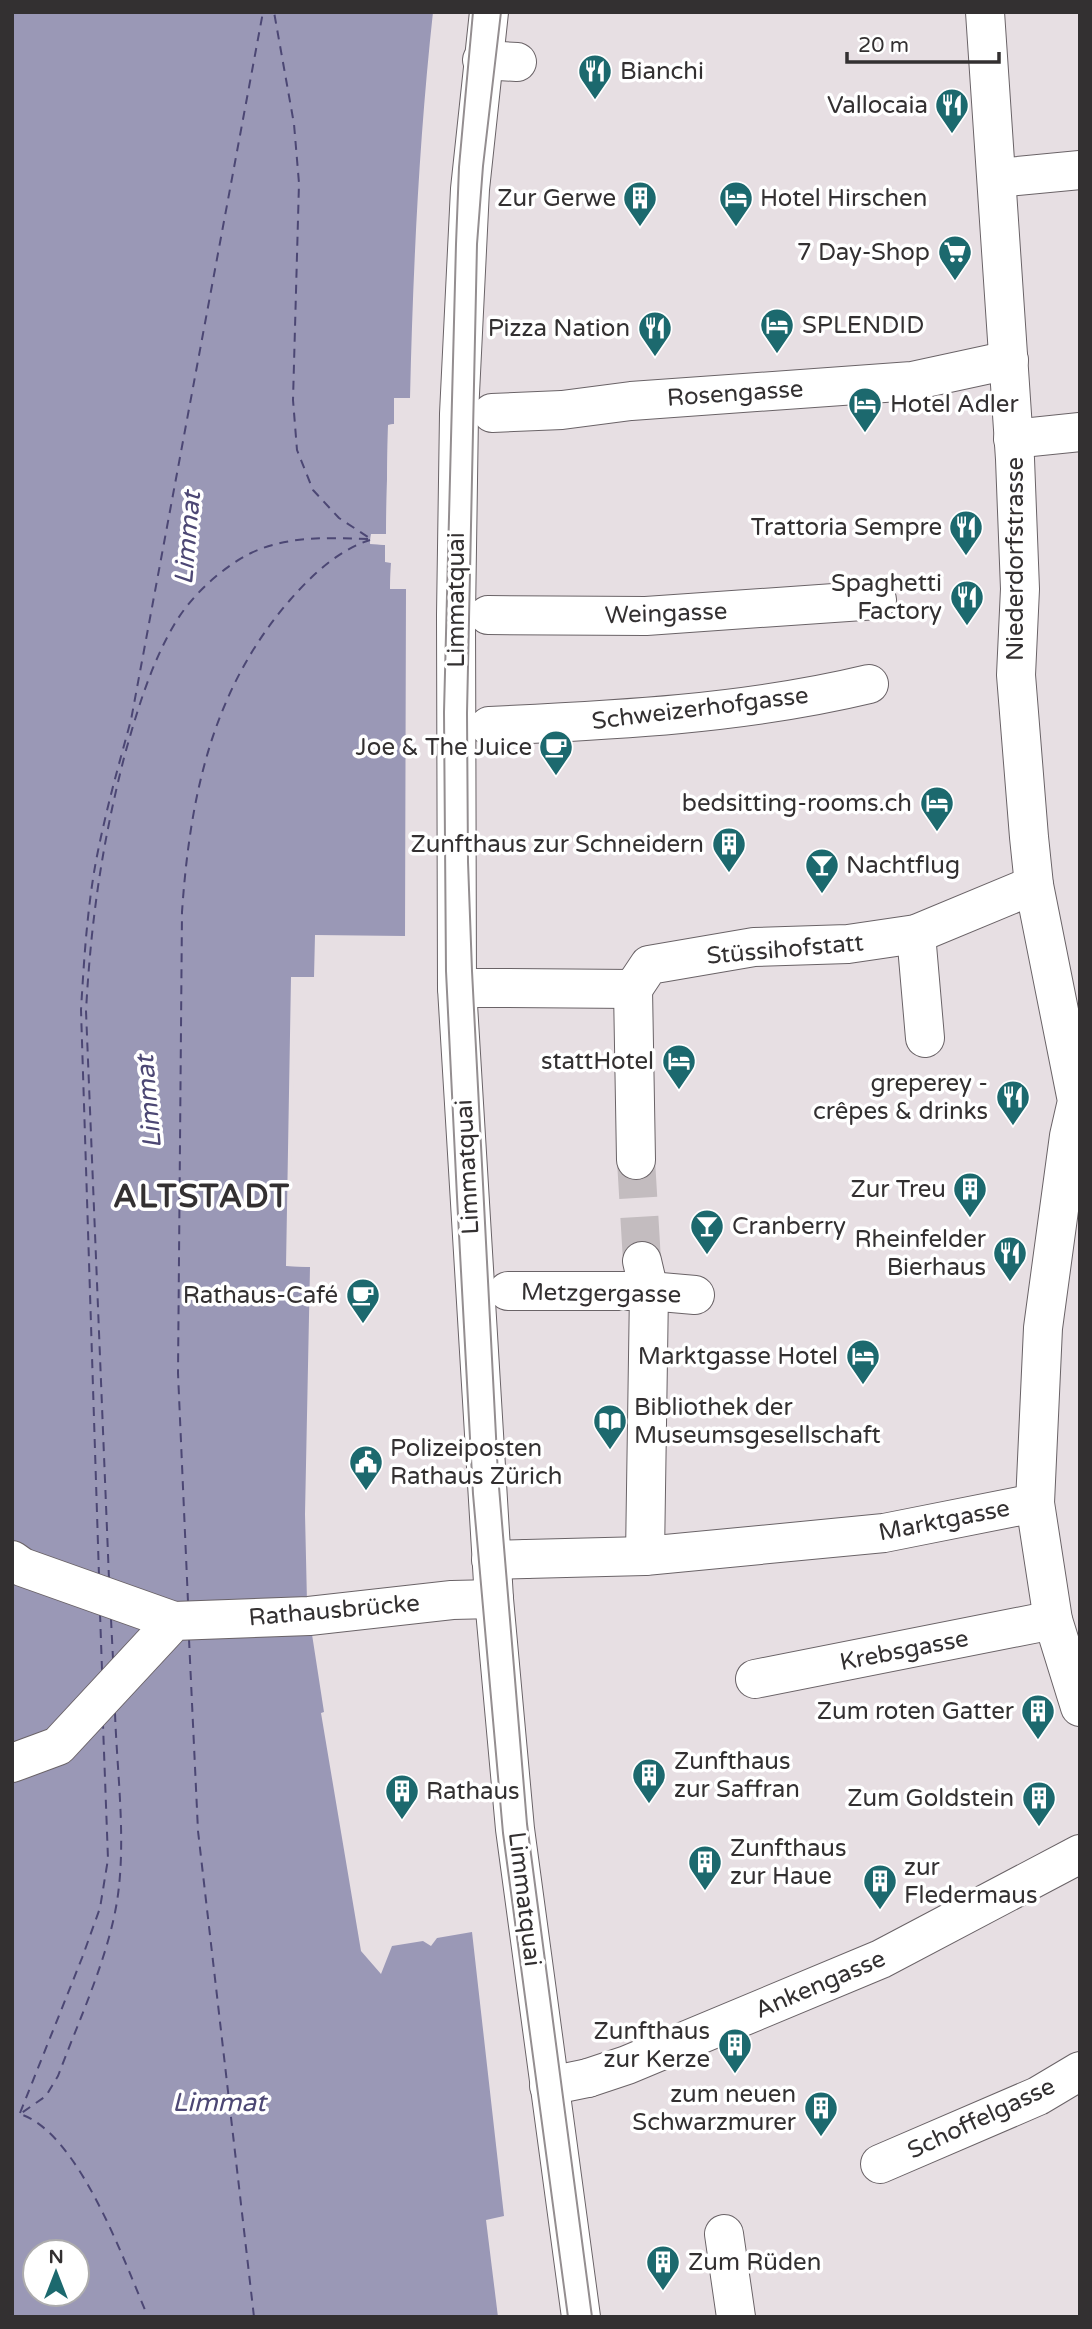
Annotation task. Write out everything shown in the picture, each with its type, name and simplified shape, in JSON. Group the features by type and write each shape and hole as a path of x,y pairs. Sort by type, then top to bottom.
{"street":[{"name":"Limmatquai","path":"489,12 500,61 486,189 475,413 472,615 476,988 509,1560 494,1599 515,1829 581,2317"},
{"name":"Niederdorfstrasse","path":"985,12 1013,439 1020,589 1016,675 1034,885 1075,1124"},
{"path":"997,178 1080,170"},
{"name":"Rosengasse","path":"475,413 562,410 631,401 891,383 1009,360"},
{"path":"1013,439 1080,432"},
{"name":"Weingasse","path":"472,615 646,616 877,600"},
{"name":"Schweizerhofgasse","path":"489,726 670,716 841,691 869,684"},
{"name":"Stüssihofstatt","path":"476,988 641,977 754,947 848,944 916,934 1034,885"},
{"path":"916,934 925,1038"},
{"path":"636,1160 641,977"},
{"name":"Marktgasse","path":"509,1560 645,1556 884,1533 1035,1503 1043,1328 1075,1124"},
{"path":"645,1556 646,1276"},
{"name":"Metzgergasse","path":"508,1291 646,1276 695,1295"},
{"path":"1035,1503 1053,1620 1080,1707"},
{"name":"Rathausbrücke","path":"12,1560 22,1567 174,1621 309,1616 452,1600 494,1599"},
{"name":"Krebsgasse","path":"755,1679 1053,1620"},
{"path":"12,1763 58,1746 174,1621"},
{"name":"Ankengasse","path":"549,2086 627,2065 881,1959 1080,1854"},
{"name":"Schoffelgasse","path":"880,2164 1038,2096 1080,2071"},
{"path":"724,2234 736,2317"}],"water":[{"name":"Limmat","path":"12,12 433,12 417,205 410,398 394,399 394,424 388,425 386,534 371,534 370,543 385,545 385,562 391,562 390,588 406,589 405,936 315,935 314,977 292,977 287,1266 310,1267 305,1514 307,1602 324,1712 321,1713 361,1951 381,1974 392,1946 423,1941 431,1946 437,1938 472,1932 504,2216 486,2220 498,2317 12,2317"}],"pier":[{"path":"394,398 410,398 410,402 398,402 397,425 391,428 389,535 374,540 388,543 388,559 394,562 394,585 406,586 406,589 390,589 391,563 385,562 385,545 370,544 371,534 386,534 388,425 394,424"},
{"path":"291,977 314,977 314,981 295,981 290,1262 310,1263 310,1267 286,1266"}],"ferry route":[{"path":"99,1576 81,1010 88,916 100,843 131,720 263,12"},
{"path":"109,1579 86,1011 99,882 125,754 145,688 166,640 189,604 218,575 251,553 280,543 310,539 371,539 339,518 313,490 297,450 293,400 299,183 294,124 274,12"},
{"path":"188,1602 178,1373 182,912 191,827 210,746 224,708 241,670 263,634 316,573 347,550 370,540"},
{"path":"100,1613 102,1670"},
{"path":"111,1619 113,1659"},
{"path":"189,1639 198,1831 254,2317"},
{"path":"115,1713 121,1843 116,1910 95,1982 58,2076 46,2096 20,2114 41,2126 62,2146 80,2172 113,2233 148,2317"},
{"path":"20,2113 100,1908 108,1859 103,1725"}],"tunnel":[{"path":"636,1160 642,1261"}],"tram line":[{"path":"473,12 459,167 456,244 444,712 446,971 473,1494 503,1833 568,2317"},
{"path":"501,12 477,244 467,713 472,971 498,1475 527,1824 592,2317"}],"place":[{"name":"Bianchi","path":"595,101"},
{"name":"Vallocaia","path":"952,135"},
{"name":"Zur Gerwe","path":"640,228"},
{"name":"Hotel Hirschen","path":"736,228"},
{"name":"7 Day-Shop","path":"955,282"},
{"name":"SPLENDID","path":"777,355"},
{"name":"Pizza Nation","path":"655,358"},
{"name":"Hotel Adler","path":"865,434"},
{"name":"Trattoria Sempre","path":"966,557"},
{"name":"Spaghetti Factory","path":"967,627"},
{"name":"Joe & The Juice","path":"556,777"},
{"name":"bedsitting-rooms.ch","path":"937,833"},
{"name":"Zunfthaus zur Schneidern","path":"729,874"},
{"name":"Nachtflug","path":"822,895"},
{"name":"stattHotel","path":"679,1091"},
{"name":"greperey - crêpes & drinks","path":"1013,1127"},
{"name":"Zur Treu","path":"970,1219"},
{"name":"Cranberry","path":"707,1256"},
{"name":"Rheinfelder Bierhaus","path":"1010,1283"},
{"name":"Rathaus-Café","path":"363,1325"},
{"name":"Marktgasse Hotel","path":"863,1386"},
{"name":"Bibliothek der Museumsgesellschaft","path":"610,1451"},
{"name":"Polizeiposten Rathaus Zürich","path":"366,1492"},
{"name":"Zum roten Gatter","path":"1038,1741"},
{"name":"Zunfthaus zur Saffran","path":"649,1805"},
{"name":"Rathaus","path":"402,1821"},
{"name":"Zum Goldstein","path":"1039,1828"},
{"name":"Zunfthaus zur Haue","path":"705,1892"},
{"name":"zur Fledermaus","path":"880,1911"},
{"name":"Zunfthaus zur Kerze","path":"735,2075"},
{"name":"zum neuen Schwarzmurer","path":"821,2138"},
{"name":"Zum Rüden","path":"663,2292"}],"district":[{"name":"ALTSTADT","path":"202,1196"}]}
